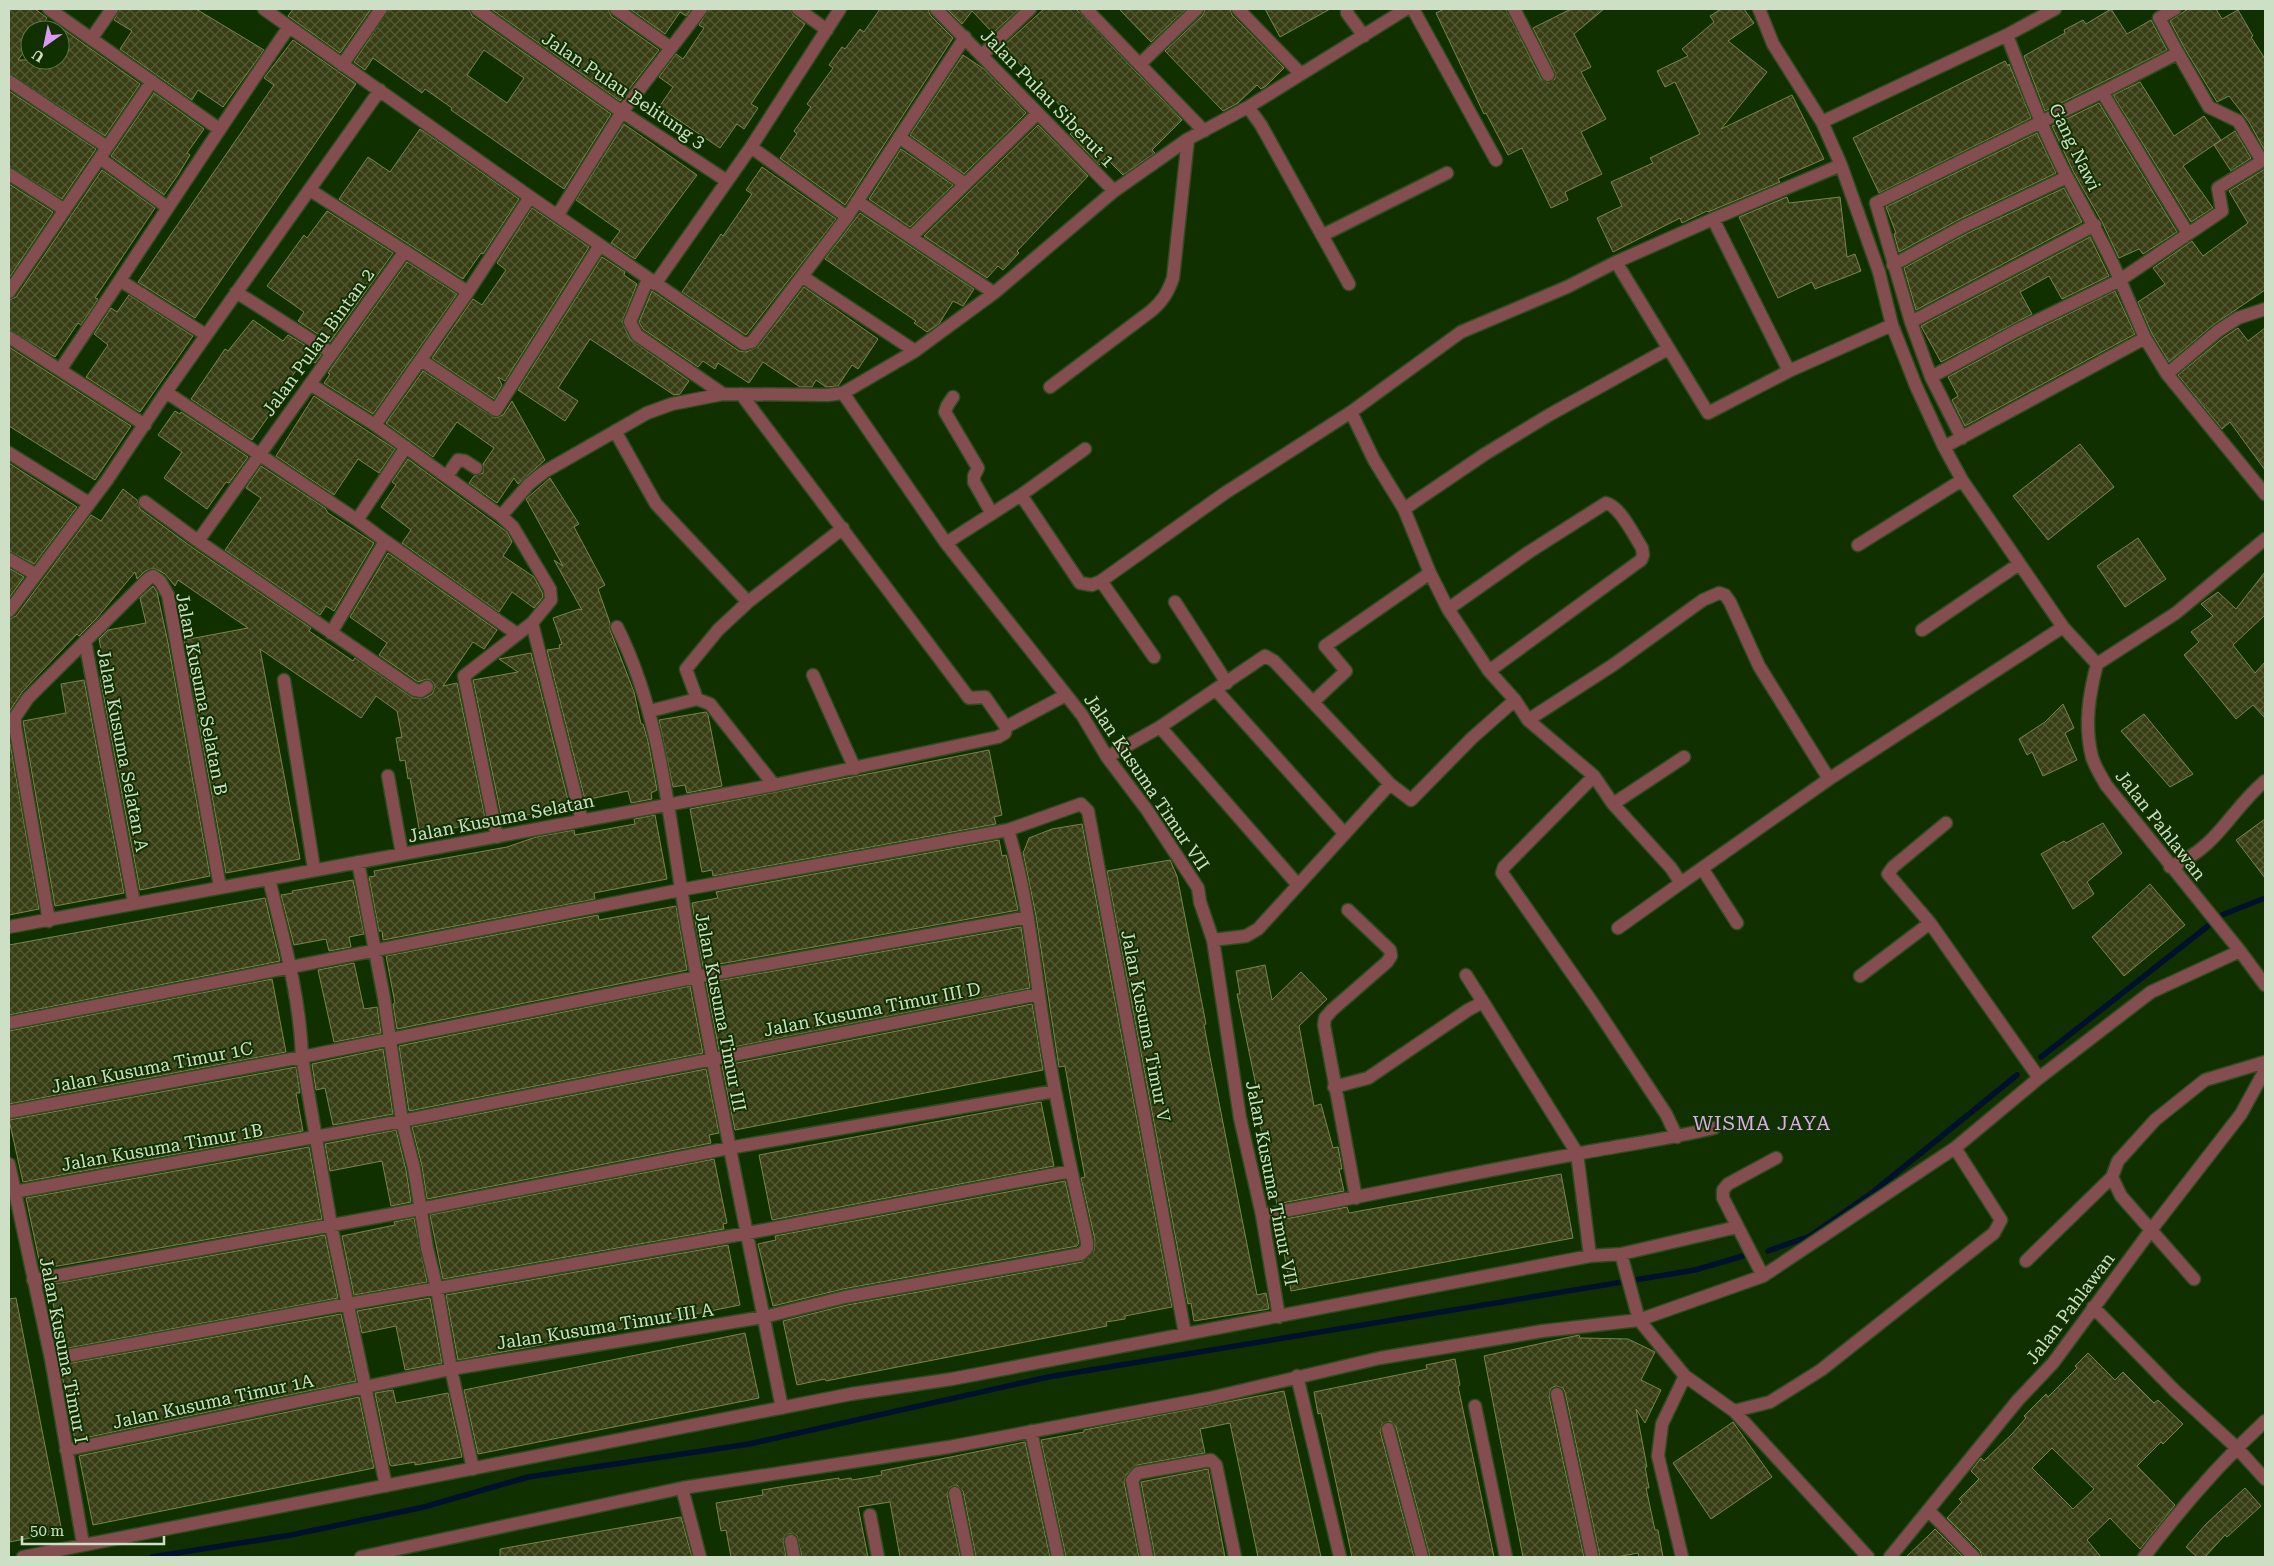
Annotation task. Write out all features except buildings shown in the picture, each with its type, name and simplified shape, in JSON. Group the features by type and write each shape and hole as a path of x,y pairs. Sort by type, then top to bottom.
{"street":[{"path":"49,9 219,129"},
{"path":"91,38 112,9"},
{"path":"264,9 557,216 744,344 752,342 847,217 965,37"},
{"path":"342,65 381,9"},
{"name":"Jalan Pulau Belitung 3","path":"477,9 622,112 727,181"},
{"path":"616,9 671,48"},
{"path":"557,216 622,112 701,9"},
{"path":"798,9 827,30"},
{"path":"723,394 637,335 630,322 652,282 751,147 840,9"},
{"name":"Jalan Pulau Siberut 1","path":"936,9 1114,191"},
{"path":"982,56 1030,9"},
{"path":"1086,9 1204,131"},
{"path":"1140,64 1197,9"},
{"path":"1238,9 1301,74"},
{"path":"1347,9 1347,13 1364,36"},
{"path":"501,516 529,484 544,472 657,409 723,394 828,395 843,393 915,351 994,293 1114,191 1188,139 1248,107 1406,9"},
{"path":"1413,9 1496,160"},
{"path":"1514,9 1548,75"},
{"path":"1759,9 1773,44 1822,122 1841,165 1879,272 1892,325 1916,386 1944,447 1962,480 2019,564 2063,626 2097,664 2176,614 2265,539"},
{"path":"1822,122 2006,35 2055,9"},
{"path":"1931,377 2118,276 2222,211 2218,188 2262,161 2238,121 2209,108 2160,18 2175,9"},
{"path":"60,370 219,129 289,27"},
{"name":"Gang Nawi","path":"2006,35 2041,122 2068,177 2095,225 2145,338 2167,374 2265,494"},
{"path":"1962,438 1931,377 1911,322 1876,203 2178,53"},
{"path":"9,81 107,147"},
{"path":"9,292 101,159 107,147 152,81"},
{"path":"9,611 145,425 236,292 380,90"},
{"path":"2102,92 2187,232"},
{"path":"1248,107 1261,125 1349,284"},
{"path":"910,237 1038,113"},
{"path":"899,137 965,184"},
{"path":"1050,387 1160,304 1168,292 1173,278 1188,139"},
{"path":"751,147 847,217"},
{"path":"101,159 167,207"},
{"path":"1022,495 1080,583 1092,585 1101,581 1225,493 1351,412 1461,332 1567,287 1616,262 1713,219 1841,165"},
{"path":"1323,236 1447,173"},
{"path":"9,174 65,210"},
{"path":"1893,264 1962,227 2068,177"},
{"path":"310,190 468,292"},
{"path":"375,425 468,292 530,197"},
{"path":"857,202 994,293"},
{"path":"1713,219 1789,371"},
{"path":"1911,322 2095,225"},
{"path":"421,360 496,410 600,245"},
{"name":"Jalan Pulau Bintan 2","path":"198,541 406,251"},
{"path":"1616,262 1708,413 1789,371 1892,325"},
{"path":"803,277 915,351"},
{"path":"121,280 206,335"},
{"path":"236,292 332,353"},
{"path":"2167,374 2218,331 2238,318 2265,309"},
{"path":"9,337 145,425"},
{"path":"1944,447 2145,338"},
{"path":"1404,509 1509,439 1668,349"},
{"path":"310,384 375,425 501,516 513,527 550,589 551,600 532,624 464,676 497,837"},
{"path":"166,392 358,520 517,634"},
{"name":"Jalan Kusuma Timur VII","path":"843,393 946,543 1082,715 1107,757 1147,810 1198,888 1200,902 1213,940 1240,1118 1262,1215 1280,1317"},
{"path":"741,394 969,698 985,697 1002,732"},
{"path":"953,397 947,406 946,412 978,468 974,480 991,512"},
{"path":"1351,412 1374,460 1404,509 1430,573 1448,609 1489,671 1514,700 1528,720 1594,776 1613,804 1671,868 1681,883"},
{"path":"615,431 656,504 748,602"},
{"path":"358,520 406,447"},
{"path":"946,543 991,512 1022,495 1086,449"},
{"path":"9,453 88,503"},
{"path":"447,476 458,460 465,461 476,468"},
{"path":"1858,545 1962,480"},
{"path":"145,502 198,541 415,690 420,691 427,687"},
{"path":"1448,609 1529,552 1606,502 1612,504 1617,510 1642,548 1643,555 1641,560 1489,671"},
{"path":"697,699 686,669 718,630 748,602 842,528"},
{"path":"331,633 385,541"},
{"path":"9,559 35,574"},
{"path":"1922,630 2019,564"},
{"path":"1313,702 1346,671 1325,646 1430,573"},
{"name":"Jalan Kusuma Selatan B","path":"85,642 149,578 153,576 160,581 168,595 220,887"},
{"path":"1101,581 1154,657"},
{"path":"1528,720 1613,666 1703,600 1719,593 1725,595 1730,602 1759,666 1829,779"},
{"path":"1175,602 1221,686 1344,833"},
{"path":"532,624 582,821"},
{"path":"1618,928 1829,779 2063,626"},
{"name":"Jalan Kusuma Timur III","path":"617,627 650,711 669,805 680,890 696,977 782,1408"},
{"name":"Jalan Kusuma Selatan A","path":"85,642 134,904"},
{"name":"Jalan Kusuma Selatan A","path":"49,921 15,718 28,698 85,642"},
{"path":"1107,757 1160,727 1265,656 1274,661 1390,784 1411,800 1472,738 1514,700"},
{"name":"Jalan Pahlawan","path":"2097,664 2088,699 2088,726 2092,758 2106,785 2170,867 2240,951 2265,985"},
{"path":"813,675 855,769"},
{"path":"284,680 314,869"},
{"name":"Jalan Kusuma Selatan","path":"9,927 855,769 1002,732 1066,695"},
{"path":"650,711 697,699 710,704 774,785"},
{"path":"1160,727 1298,885"},
{"path":"1613,804 1684,757"},
{"path":"388,776 402,854"},
{"path":"1594,776 1504,867 1502,873 1594,1005 1666,1114 1677,1137"},
{"path":"1213,940 1246,936 1258,929 1390,784"},
{"path":"2170,867 2187,860 2206,846 2263,787"},
{"name":"Jalan Kusuma Timur V","path":"1008,830 1081,804 1086,806 1088,811 1185,1334"},
{"path":"1946,824 1893,867 1888,874 1930,923 2040,1078"},
{"path":"9,1023 290,967 376,952 680,890 1008,830 1020,872 1055,1091 1071,1171 748,1233 51,1359"},
{"path":"358,862 376,952 402,1121 414,1168 420,1209 451,1369 473,1468"},
{"path":"1702,868 1737,923"},
{"path":"269,879 290,967 301,1033 302,1057 332,1225 386,1486"},
{"path":"1348,910 1390,950 1391,956 1387,962 1325,1018 1325,1041 1356,1198"},
{"name":"Jalan Kusuma Timur 1C","path":"9,1112 302,1057 696,977 1028,917"},
{"path":"1860,976 1930,923"},
{"path":"361,1557 682,1488 949,1447 1210,1398 1380,1358 1468,1342 1639,1320 1763,1276 1955,1148 2040,1078 2151,992 2240,951"},
{"path":"1466,975 1577,1153 1590,1256"},
{"name":"Jalan Kusuma Timur III D","path":"402,1121 1039,994"},
{"path":"1334,1087 1368,1078 1468,1010 1483,1002"},
{"path":"2026,1261 2112,1177 2118,1161 2155,1120 2205,1080 2265,1062"},
{"name":"Jalan Pahlawan","path":"1890,1557 2018,1400 2053,1363 2151,1230 2241,1114 2265,1070"},
{"path":"33,1280 420,1209 729,1148 1055,1091"},
{"name":"Jalan Kusuma Timur 1B","path":"14,1192 402,1121"},
{"path":"1262,1215 1577,1153 1677,1137 1714,1128"},
{"path":"1734,1411 1770,1402 1821,1370 1994,1233 2001,1220 1955,1148"},
{"path":"1763,1276 1723,1198 1723,1190 1728,1184 1776,1158"},
{"name":"Jalan Kusuma Timur I","path":"9,1164 51,1359 84,1544"},
{"name":"Jalan Kusuma Timur III A","path":"367,1388 451,1369 764,1317 844,1297 1081,1254 1087,1248 1087,1242 1071,1171"},
{"path":"2112,1177 2121,1196 2194,1278"},
{"path":"23,1557 782,1408 952,1379 1590,1256 1622,1260 1737,1227"},
{"path":"1622,1260 1639,1320 1685,1376 1734,1411 1868,1557"},
{"path":"2093,1307 2265,1479"},
{"path":"1297,1376 1340,1557"},
{"path":"1682,1557 1658,1456 1662,1424 1685,1376"},
{"name":"Jalan Kusuma Timur 1A","path":"66,1450 367,1388"},
{"path":"1557,1394 1592,1557"},
{"path":"1475,1406 1506,1557"},
{"path":"2144,1557 2236,1448 2265,1421"},
{"path":"1388,1430 1422,1557"},
{"path":"1031,1431 1058,1557"},
{"path":"1147,1557 1132,1480 1134,1476 1138,1473 1211,1460 1216,1464 1235,1557"},
{"path":"682,1488 700,1557"},
{"path":"955,1493 968,1557"},
{"path":"1928,1510 1974,1557"},
{"path":"870,1515 878,1557"},
{"path":"791,1541 794,1557"}],"waterway":[{"path":"2041,1057 2222,915 2265,898"},
{"path":"1768,1251 1810,1236 1873,1192 2017,1075"},
{"path":"152,1557 291,1535 424,1507 528,1477 749,1444 1048,1377 1695,1270 1743,1256"}],"district":[{"name":"WISMA JAYA","path":"1762,1123"}]}
